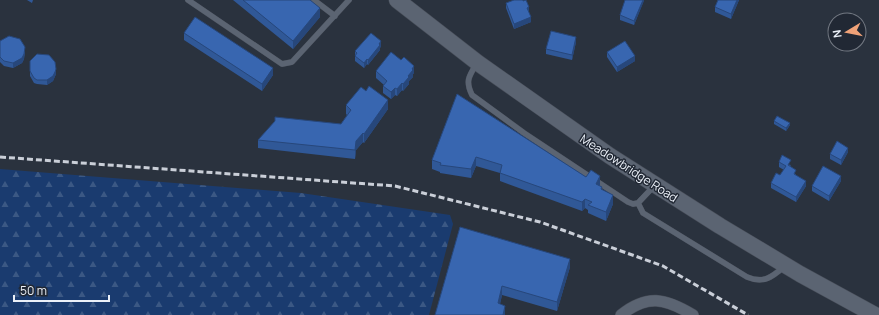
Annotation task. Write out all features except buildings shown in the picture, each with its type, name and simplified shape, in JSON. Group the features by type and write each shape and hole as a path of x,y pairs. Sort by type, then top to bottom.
{"main road":[{"name":"Meadowbridge Road","path":"397,0 478,63 575,133 785,266 875,315"}],"street":[{"path":"620,315 631,306 654,300 665,302 692,315"}],"lane":[{"path":"188,0 282,64 292,62 348,0"},
{"path":"314,0 335,16"},
{"path":"478,63 470,73 468,79 468,87 472,95 524,133 633,204 638,203 655,185"},
{"path":"638,203 643,213 747,277 756,280 765,279 774,276 785,266"}],"green space":[{"path":"0,169 301,193 450,215 453,224 429,315 0,315"}],"railway":[{"path":"0,157 395,186 540,222 663,266 748,315"}]}
